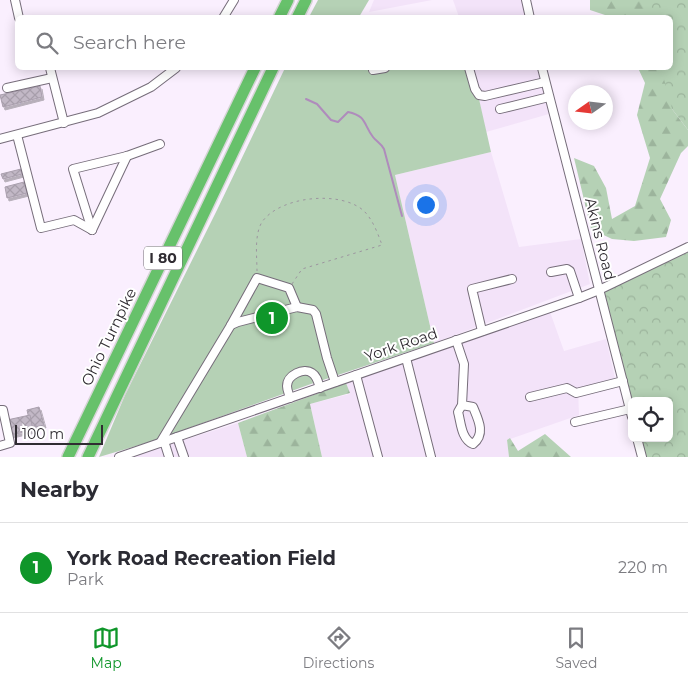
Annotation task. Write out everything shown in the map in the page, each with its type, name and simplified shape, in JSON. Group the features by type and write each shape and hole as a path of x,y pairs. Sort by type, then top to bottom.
{"highway":[{"path":"280,15 288,0"},
{"path":"298,15 306,0"},
{"name":"Ohio Turnpike","path":"70,452 254,70"},
{"name":"I 80","path":"88,457 272,70"}],"street":[{"path":"15,0 18,15"},
{"path":"225,15 234,0"},
{"path":"526,0 529,15"},
{"path":"50,70 64,123"},
{"path":"0,139 98,113 134,97 173,70"},
{"path":"470,70 475,89 479,95 485,96 545,82"},
{"name":"Akins Road","path":"542,70 628,401"},
{"path":"7,88 52,78"},
{"path":"500,109 549,96"},
{"path":"17,135 41,228 74,220 92,230"},
{"path":"92,230 74,169 127,156 160,144"},
{"path":"92,230 127,156"},
{"name":"York Road","path":"124,456 579,298 688,247"},
{"path":"551,272 567,268 570,271 579,298"},
{"path":"169,457 162,442 257,278 289,288 297,307"},
{"path":"482,331 472,289 512,278"},
{"path":"231,325 297,307 313,310 316,314 335,382"},
{"path":"456,340 464,364 462,404 458,412 464,437 473,444 478,440 481,432 479,421 473,407 462,404"},
{"path":"406,358 431,457"},
{"path":"290,398 287,386 288,380 292,375 307,371 312,373 317,378 320,388"},
{"path":"356,375 378,457"},
{"path":"530,396 567,388 576,393 623,381"},
{"path":"0,410 3,410 10,444 0,446"},
{"path":"575,422 628,413"},
{"path":"177,437 184,457"},
{"path":"638,442 642,457"}],"path":[{"path":"257,278 258,235 262,223 282,207 311,199 331,198 352,203 364,212 376,230 382,245 302,269 289,288"}],"shaded area":[{"path":"374,0 432,0 369,12"},
{"path":"453,0 523,0 527,15 458,15"},
{"path":"472,70 539,70 549,114 486,132"},
{"path":"491,152 519,247 581,239 590,284 434,343 395,175"},
{"path":"550,312 564,351 606,339 615,378 578,388 579,415 507,440 509,457 322,457 310,404 350,394 346,383"},
{"path":"238,423 247,457 130,457"}],"green space":[{"path":"318,0 369,0 360,15 310,15"},
{"path":"590,0 688,0 672,109 688,130 688,146 681,153 660,199 671,220 666,237 634,241 612,239 591,229 574,158 594,166 606,188 612,219 635,206 650,158 637,115 645,83 639,70 673,70 673,15 605,15 590,10"},
{"path":"645,0 688,0 688,130 672,109 662,70 673,70 673,15 649,15"},
{"path":"284,70 472,70 491,152 395,175 434,343 311,384 153,441 99,457 125,395"},
{"path":"688,246 688,457 640,457 637,442 673,442 673,397 628,397 628,407 598,291"},
{"path":"346,383 350,393 310,404 322,457 247,457 238,423"},
{"path":"545,434 571,457 509,457 507,440 510,438 518,451"}],"building":[{"path":"40,86 42,97 3,107 0,95"},
{"path":"21,169 22,174 3,179 1,174"},
{"path":"24,182 27,193 7,198 5,187"},
{"path":"39,407 44,425 31,428 27,410"},
{"path":"30,415 33,430 11,435 7,420"}],"waterway":[{"path":"306,99 317,104 331,120 338,122 348,112 362,118 373,137 384,149 402,216"}],"place":[{"name":"York Road Recreation Field","path":"272,318"}]}
